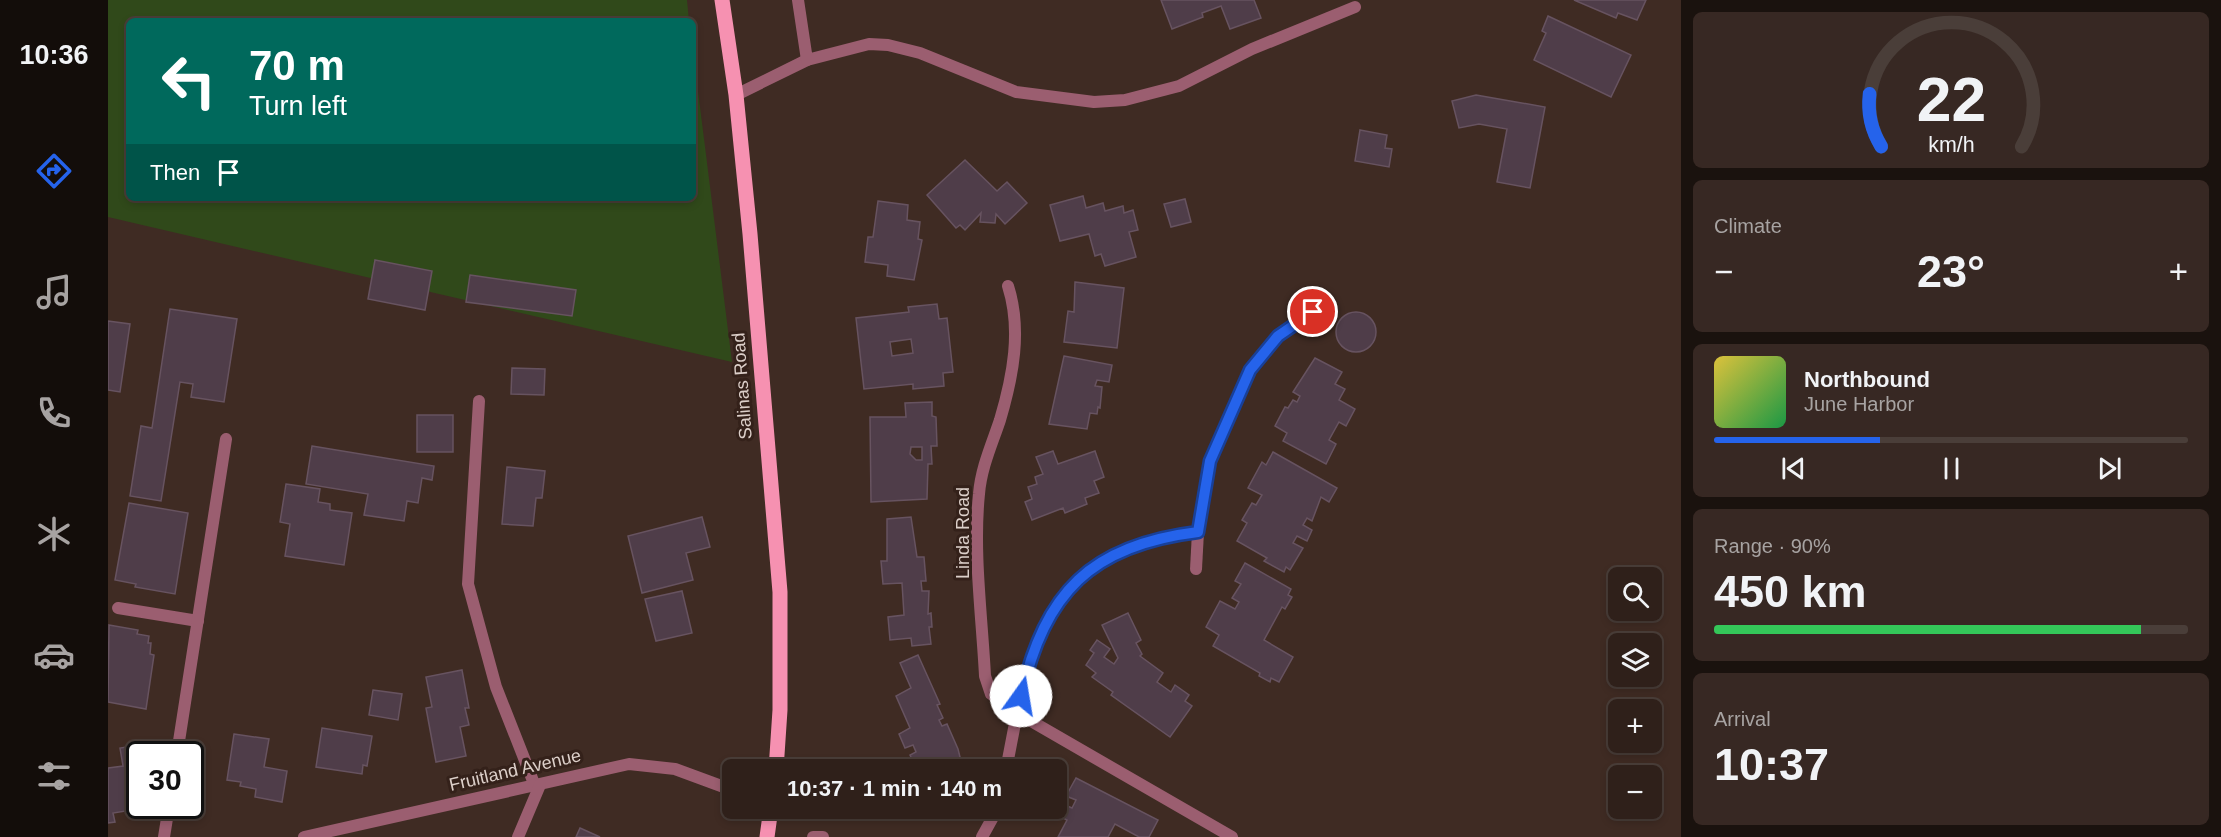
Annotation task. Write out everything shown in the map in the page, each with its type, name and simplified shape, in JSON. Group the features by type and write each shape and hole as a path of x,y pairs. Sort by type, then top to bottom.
{"main road":[{"name":"Salinas Road","path":"722,0 736,95 780,592 780,699 777,759"},
{"path":"767,837 769,819"}],"street":[{"path":"798,0 807,60"},
{"path":"736,95 807,60 869,44 888,45 920,53 1016,92 1094,102 1125,100 1179,86 1262,45 1355,7"},
{"name":"Linda Road","path":"1008,286 1015,317 1014,350 1002,410 981,480 978,513 985,676 992,694 1017,713 1232,837"},
{"path":"1196,569 1198,532 1210,461 1250,370 1278,336 1313,312"},
{"path":"479,401 468,584 496,687 537,785 518,837"},
{"path":"179,741 226,439"},
{"path":"1008,759 1017,713 1036,642 1052,612 1076,582 1093,567 1132,545 1168,536 1198,532"},
{"path":"118,608 198,621"},
{"name":"Fruitland Avenue","path":"304,837 537,785 615,765 642,764 675,769 722,786"},
{"path":"164,837 167,819"},
{"path":"982,837 992,819"},
{"path":"813,837 823,837"}],"green space":[{"path":"108,0 687,0 689,18 126,18 126,201 696,201 696,75 732,362 108,217"}],"building":[{"path":"1161,0 1254,0 1261,18 1230,29 1221,6 1202,13 1203,17 1172,29"},
{"path":"1574,0 1646,0 1637,20 1618,13 1616,18"},
{"path":"1548,16 1631,55 1611,97 1534,60 1546,33 1542,31"},
{"path":"1476,95 1545,107 1530,188 1497,182 1507,129 1479,124 1459,128 1452,101"},
{"path":"1360,130 1387,135 1385,148 1392,149 1389,167 1355,161"},
{"path":"965,160 997,191 1007,182 1027,203 1005,224 996,214 995,223 980,222 981,213 965,230 960,225 956,228 927,195"},
{"path":"1083,196 1086,208 1103,203 1105,211 1123,206 1124,213 1133,210 1138,230 1129,232 1136,257 1105,266 1101,254 1095,256 1089,234 1060,241 1050,205"},
{"path":"1185,199 1191,222 1171,227 1164,204"},
{"path":"878,201 908,205 907,220 920,222 918,239 922,240 914,280 887,276 888,265 865,262 868,237 873,237"},
{"path":"375,260 432,271 425,310 368,299"},
{"path":"470,275 576,290 572,316 466,302"},
{"path":"1075,282 1124,288 1117,348 1064,342 1068,311 1074,312"},
{"path":"937,304 939,319 947,318 953,372 943,373 944,386 913,389 913,384 864,389 856,318 909,312 908,307","holes":["911,339 913,353 892,356 890,342"]},
{"path":"170,309 237,319 224,402 191,397 193,384 180,382 161,501 130,496 141,426 152,428"},
{"path":"1356,312 1364,313 1370,318 1375,324 1375,340 1370,346 1364,351 1356,352 1348,351 1342,346 1337,340 1336,332 1337,324 1342,318 1348,313"},
{"path":"108,321 130,324 120,392 108,390"},
{"path":"1064,356 1112,365 1109,382 1097,380 1095,386 1102,387 1100,408 1098,407 1097,414 1090,413 1087,429 1049,424"},
{"path":"1315,358 1342,372 1335,384 1345,389 1339,400 1355,409 1346,426 1339,422 1329,440 1336,444 1326,464 1283,441 1287,433 1275,426 1285,407 1288,408 1293,400 1297,402 1300,396 1293,392"},
{"path":"512,368 545,369 544,395 511,394"},
{"path":"932,402 932,416 936,417 937,446 931,446 932,464 928,464 927,499 871,502 870,417 906,417 905,403","holes":["911,447 922,447 922,460 916,460 910,454"]},
{"path":"417,415 453,415 453,452 417,452"},
{"path":"312,446 434,466 432,480 422,478 418,503 407,501 404,521 364,515 368,494 306,484"},
{"path":"1053,451 1058,464 1095,451 1104,477 1094,481 1099,493 1085,498 1087,504 1065,513 1063,508 1032,520 1025,502 1032,499 1028,487 1037,484 1035,477 1043,474 1036,457"},
{"path":"1273,452 1337,488 1329,502 1321,497 1312,521 1307,518 1303,525 1312,530 1307,541 1297,536 1293,543 1303,548 1290,570 1286,567 1284,572 1264,561 1267,558 1237,541 1247,523 1242,520 1252,503 1256,505 1262,495 1248,488 1262,462 1266,465"},
{"path":"507,467 545,471 542,498 536,498 533,526 502,524"},
{"path":"286,484 320,489 318,502 330,504 330,510 352,513 344,565 285,556 290,524 280,522"},
{"path":"129,503 188,513 175,594 135,587 136,584 115,580"},
{"path":"702,517 710,547 686,553 693,580 642,593 628,536"},
{"path":"911,517 917,557 924,557 926,581 921,581 922,591 929,591 928,614 931,613 932,627 929,627 931,644 912,646 911,638 890,640 888,617 904,615 902,583 883,584 881,561 887,561 887,519"},
{"path":"1245,563 1291,589 1288,595 1292,597 1285,609 1282,607 1264,640 1293,657 1279,682 1271,678 1270,682 1259,676 1260,673 1213,646 1219,635 1206,627 1220,601 1235,609 1239,602 1232,598 1241,584 1235,581"},
{"path":"682,591 692,633 656,641 645,599"},
{"path":"1128,613 1141,640 1136,643 1142,654 1140,656 1163,673 1157,682 1171,692 1175,685 1189,695 1185,701 1192,706 1170,737 1111,695 1113,692 1092,677 1096,673 1086,665 1094,653 1090,650 1097,640 1110,649 1104,657 1114,664 1118,658 1102,625"},
{"path":"109,625 138,630 137,634 149,636 150,654 154,655 146,709 108,702"},
{"path":"918,655 940,704 937,705 943,718 939,720 942,726 947,724 960,759 912,759 910,755 916,752 913,745 905,748 899,734 910,728 896,696 911,688 900,663"},
{"path":"462,670 469,708 465,708 469,725 460,727 466,756 436,762 426,708 432,707 426,677"},
{"path":"373,690 402,694 398,720 369,715"},
{"path":"322,728 372,736 367,766 363,765 362,774 316,767"},
{"path":"234,734 269,739 264,767 287,771 282,802 255,797 256,789 240,786 241,782 227,780"},
{"path":"126,747 126,811 113,813 115,822 108,823 108,768 123,766 120,748"},
{"path":"1076,778 1158,820 1149,837 1139,837 1115,824 1108,837 1058,837 1067,820 1065,819 1067,819 1067,806 1072,808 1076,800 1067,796"},
{"path":"580,828 600,837 576,837"}],"route":[{"path":"1021,696 1036,642 1052,612 1076,582 1113,553 1132,545 1168,536 1198,532 1210,461 1250,370 1278,336 1313,312"}]}
